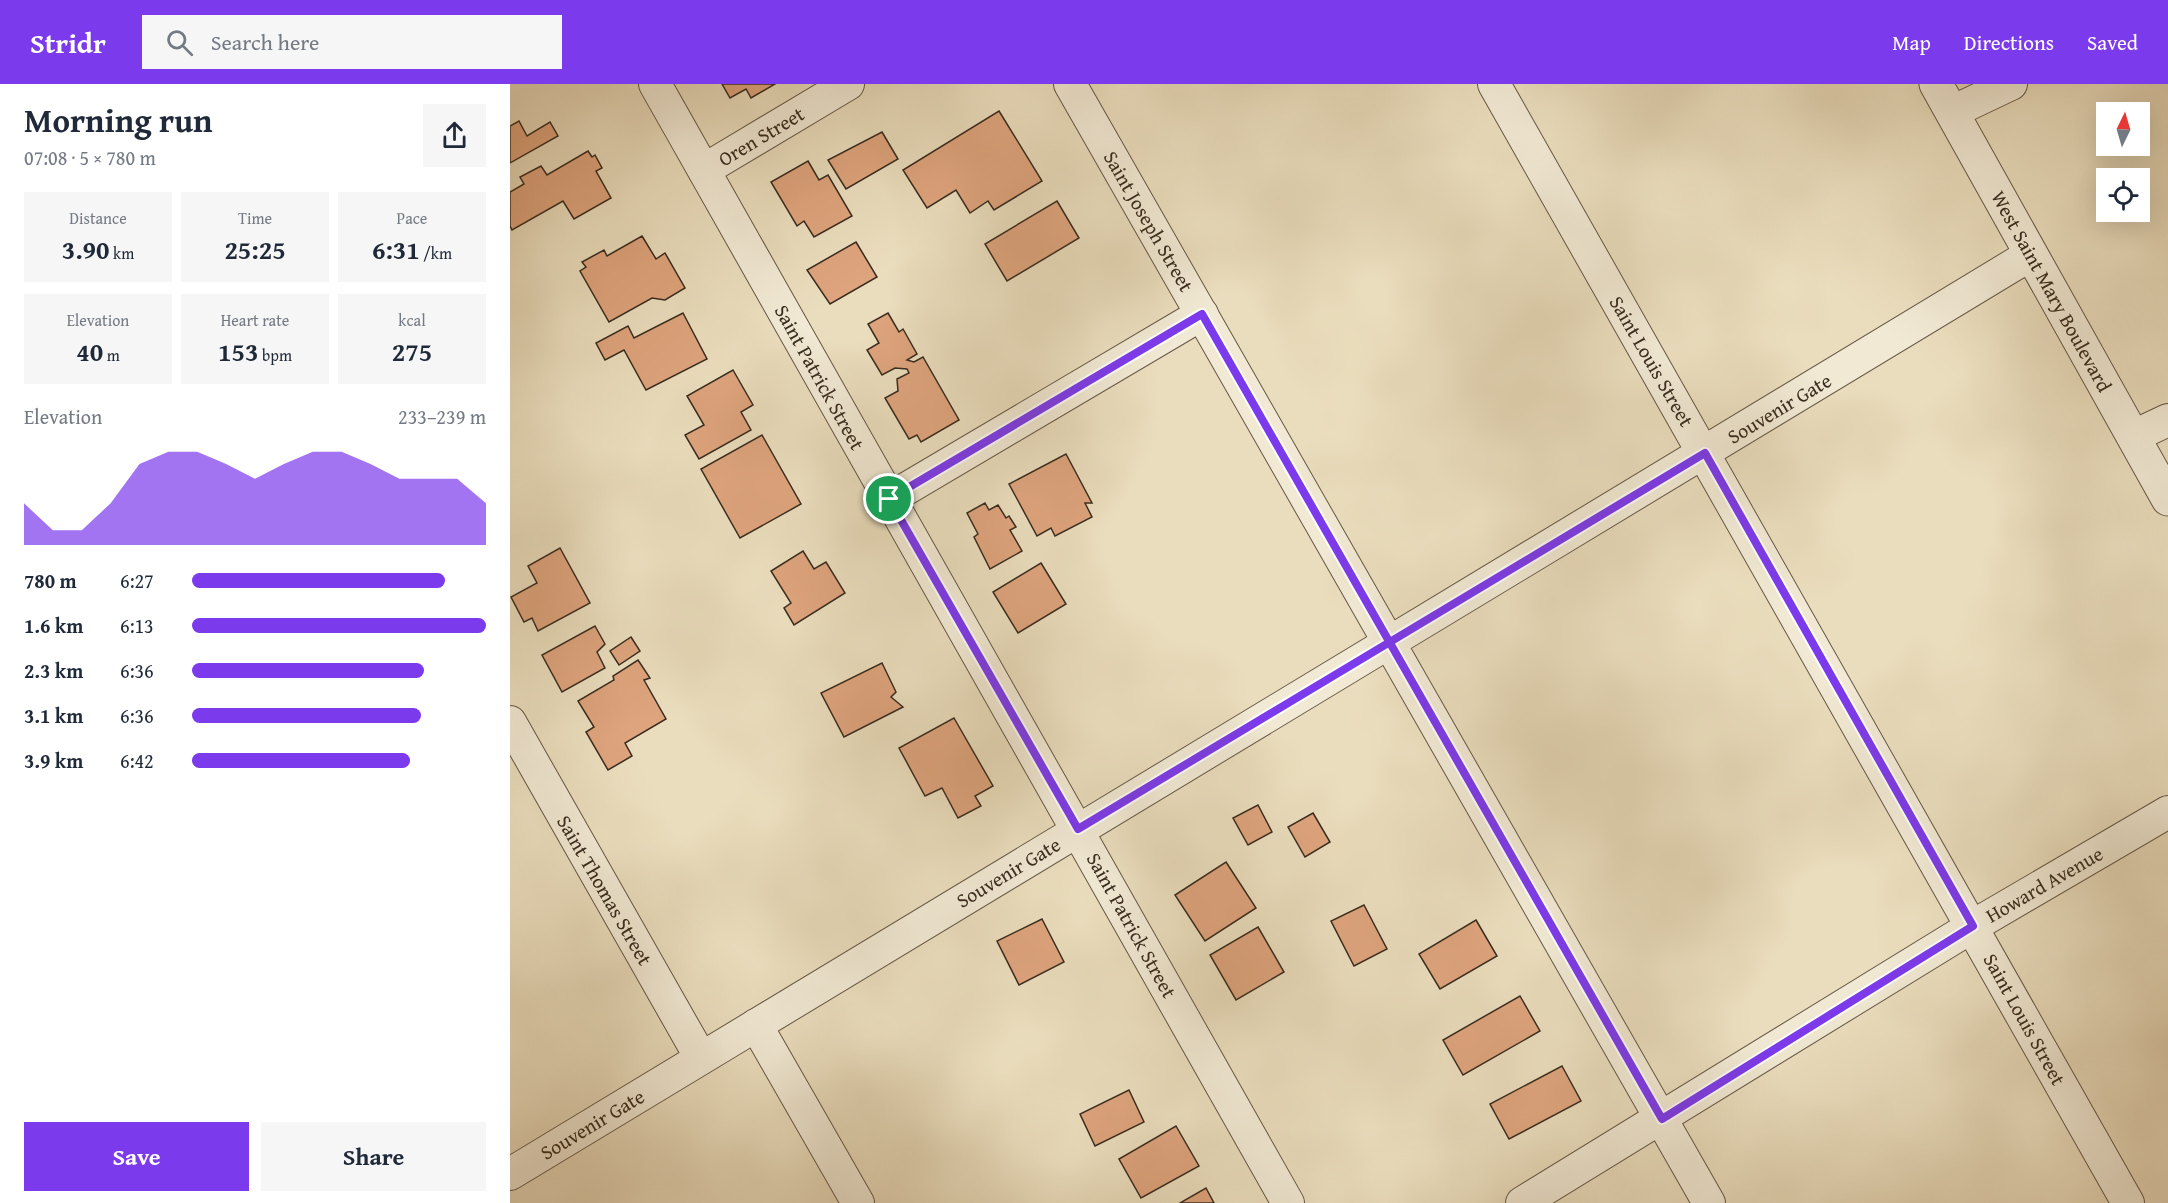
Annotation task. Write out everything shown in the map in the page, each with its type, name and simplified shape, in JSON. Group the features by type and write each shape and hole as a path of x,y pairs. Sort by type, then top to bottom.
{"street":[{"name":"Saint Patrick Street","path":"655,84 1288,1203"},
{"name":"Oren Street","path":"704,170 848,84"},
{"name":"Saint Joseph Street","path":"1070,84 1709,1203"},
{"name":"Saint Louis Street","path":"1494,84 2128,1203"},
{"name":"West Saint Mary Boulevard","path":"1936,84 2168,498"},
{"path":"1952,112 2011,84"},
{"name":"Souvenir Gate","path":"510,1174 2030,255"},
{"path":"889,499 1202,314"},
{"path":"2134,436 2168,420"},
{"name":"Saint Thomas Street","path":"510,722 701,1058"},
{"name":"Howard Avenue","path":"1522,1203 1973,926 2168,812"},
{"path":"756,1025 858,1203"}],"building":[{"path":"722,84 775,84 751,98 746,89 730,98"},
{"path":"999,111 1042,181 994,210 988,201 970,213 956,190 927,208 903,170"},
{"path":"519,121 527,136 550,122 558,136 510,163 510,126"},
{"path":"882,132 898,159 846,189 828,160"},
{"path":"588,151 592,157 595,155 602,168 596,171 611,198 574,219 563,201 512,230 510,192 524,184 520,177 541,166 547,175"},
{"path":"808,161 819,180 828,175 852,216 814,237 804,221 797,226 771,182"},
{"path":"1057,201 1079,238 1007,281 985,244"},
{"path":"642,236 656,259 665,253 685,288 665,300 652,298 609,322 580,271 586,267 582,262 604,250 607,256"},
{"path":"856,242 877,277 830,304 807,270"},
{"path":"683,313 707,359 646,390 624,350 605,360 596,343 628,326 634,338"},
{"path":"888,313 899,332 903,329 917,354 907,360 914,362 923,357 959,420 921,442 917,435 909,439 885,398 898,391 897,379 909,373 907,369 895,368 882,375 867,350 879,343 868,324"},
{"path":"733,370 753,405 741,412 751,430 699,459 685,435 704,425 687,396"},
{"path":"762,435 801,504 740,538 701,469"},
{"path":"1066,454 1092,503 1085,503 1092,517 1055,536 1051,528 1037,536 1009,484"},
{"path":"985,503 989,510 998,505 1006,518 1009,516 1016,527 1010,530 1022,551 990,569 974,537 978,534 967,513"},
{"path":"560,548 590,603 538,631 532,618 524,622 511,597 537,583 528,566"},
{"path":"803,551 814,569 826,562 845,593 794,625 784,608 791,603 771,571"},
{"path":"1041,563 1066,604 1018,633 993,592"},
{"path":"595,626 605,644 597,652 605,668 562,692 542,655"},
{"path":"631,637 640,651 619,665 610,651"},
{"path":"638,660 650,678 644,680 666,719 625,743 632,756 608,770 586,732 594,727 578,701 614,680 613,676"},
{"path":"882,663 896,692 891,697 903,707 844,737 821,693"},
{"path":"954,718 993,786 975,796 981,806 958,818 942,788 925,796 899,748"},
{"path":"1258,805 1272,832 1248,845 1233,818"},
{"path":"1313,813 1330,842 1305,857 1288,827"},
{"path":"1226,862 1256,908 1205,941 1175,895"},
{"path":"1364,905 1387,949 1354,966 1331,921"},
{"path":"1042,919 1064,962 1019,985 997,941"},
{"path":"1476,920 1497,956 1440,989 1419,954"},
{"path":"1258,927 1284,972 1236,1000 1210,955"},
{"path":"1520,996 1540,1031 1463,1075 1443,1040"},
{"path":"1562,1066 1581,1101 1509,1139 1490,1104"},
{"path":"1129,1090 1144,1122 1095,1146 1080,1114"},
{"path":"1176,1126 1199,1166 1141,1198 1119,1159"},
{"path":"1206,1188 1214,1203 1180,1203"}],"route":[{"path":"889,499 1078,829 1390,641 1705,453 1973,926 1662,1119 1390,641 1202,314 889,499"}]}
